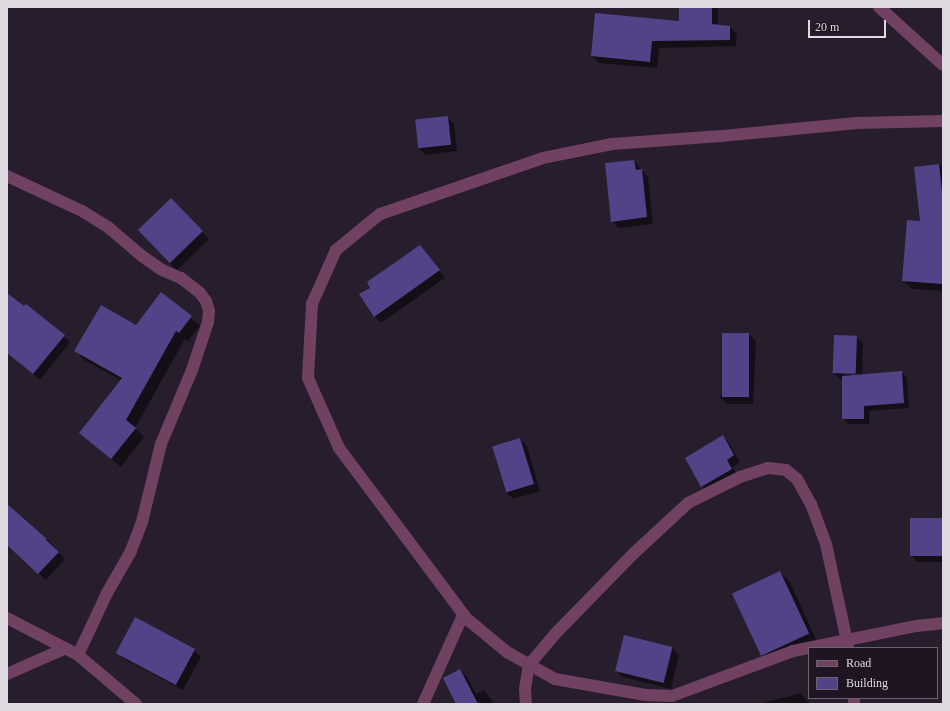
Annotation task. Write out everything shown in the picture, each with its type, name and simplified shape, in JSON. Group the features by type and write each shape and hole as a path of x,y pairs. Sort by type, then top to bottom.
{"street":[{"path":"879,7 943,65"},
{"path":"808,649 793,651 672,696 646,696 555,679 507,652 463,615 339,448 308,378 312,304 336,250 380,214 544,158 612,144 721,136 857,123 943,121"},
{"path":"7,176 82,211 109,228 142,256 162,270 181,278 200,293 206,301 208,311 208,322 192,370 161,444 142,522 131,551 107,593 78,656"},
{"path":"526,704 529,665 555,634 632,554 688,503 740,477 768,468 786,470 797,479 811,504 826,544 848,644"},
{"path":"423,704 463,615"},
{"path":"7,618 66,648 78,656 136,704"},
{"path":"824,647 848,644 916,626 943,624"},
{"path":"7,674 66,648"}],"building":[{"path":"679,7 712,7 712,24 730,26 730,40 652,41 650,62 591,56 595,13 679,21"},
{"path":"448,116 451,145 418,148 415,119"},
{"path":"634,160 636,170 642,169 647,217 611,222 605,163"},
{"path":"939,164 943,202 943,284 902,281 907,220 920,221 914,167"},
{"path":"171,198 203,231 170,263 138,230"},
{"path":"420,245 440,270 374,317 359,294 370,288 367,282"},
{"path":"161,292 192,316 179,333 176,331 126,420 136,428 111,459 79,433 122,378 74,351 101,305 136,325"},
{"path":"7,293 24,306 26,304 65,335 33,374 7,353"},
{"path":"722,333 749,333 749,397 722,397"},
{"path":"834,335 857,336 856,374 833,373"},
{"path":"902,371 904,403 864,406 864,419 842,419 842,376"},
{"path":"723,435 734,455 727,460 732,469 701,487 685,458"},
{"path":"520,438 534,484 506,492 492,446"},
{"path":"7,504 47,539 46,540 59,552 38,574 7,545"},
{"path":"910,518 943,518 943,556 910,556"},
{"path":"780,571 809,634 761,656 732,593"},
{"path":"135,617 195,649 176,685 116,653"},
{"path":"624,635 673,647 664,683 615,671"},
{"path":"460,669 478,704 456,704 443,678"}]}
